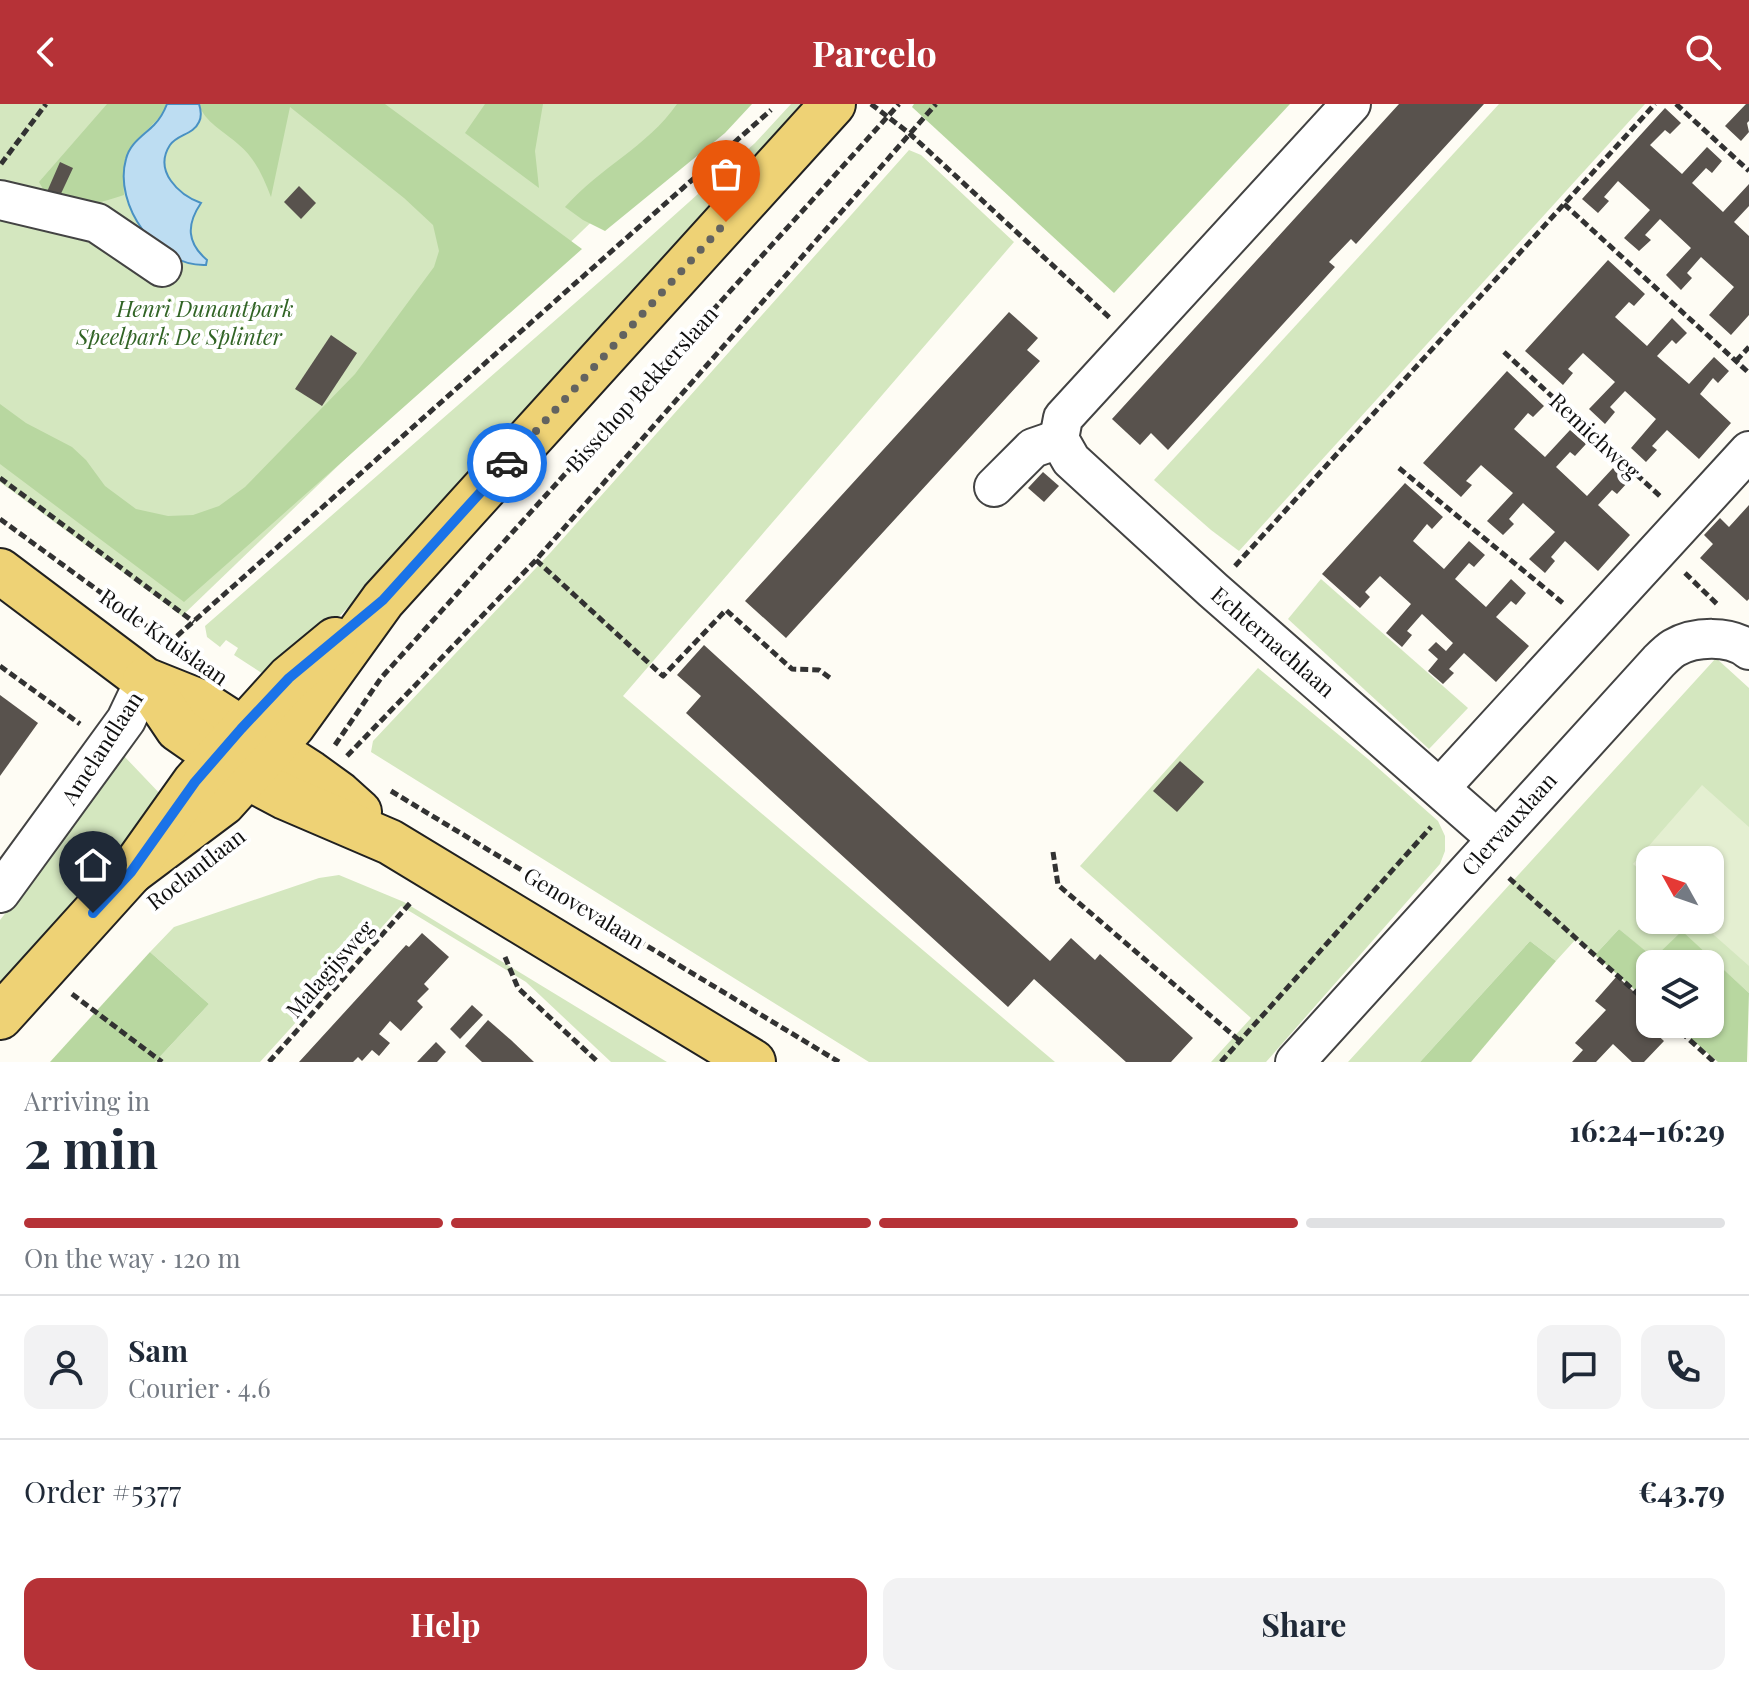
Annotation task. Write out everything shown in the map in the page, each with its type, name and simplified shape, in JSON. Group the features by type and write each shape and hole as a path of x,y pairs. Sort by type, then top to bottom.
{"main road":[{"path":"245,753 293,725 383,600 833,104"},
{"name":"Rode Kruislaan","path":"0,571 145,680 200,702 245,753"},
{"name":"Genovevalaan","path":"245,753 328,762 339,794 390,842"},
{"name":"Genovevalaan","path":"245,753 285,797 390,842 753,1062"},
{"name":"Roelantlaan","path":"0,1017 131,872 195,782 245,753"}],"street":[{"path":"994,487 1033,448 1059,439 1063,418 1351,104"},
{"path":"0,200 97,223 162,267"},
{"name":"Echternachlaan","path":"1059,439 1071,460 1213,590 1448,794 1489,846"},
{"path":"1448,794 1590,625 1749,451"},
{"name":"Clervauxlaan","path":"1295,1062 1673,648 1690,642 1737,644"},
{"name":"Amelandlaan","path":"0,893 109,745 126,720 145,680"}],"path":[{"path":"0,165 46,104"},
{"path":"145,680 169,643 778,104"},
{"path":"871,104 909,133 1136,340"},
{"name":"Bisschop Bekkerslaan","path":"328,762 381,678 899,104"},
{"path":"328,762 536,560 936,104"},
{"path":"1213,590 1655,104"},
{"path":"1676,104 1749,171"},
{"path":"1564,204 1749,373"},
{"path":"1736,361 1749,347"},
{"name":"Remichweg","path":"1504,352 1686,520"},
{"path":"1399,468 1590,625"},
{"path":"0,478 194,622"},
{"name":"Rode Kruislaan","path":"0,519 181,651"},
{"path":"1659,550 1725,612 1737,644"},
{"path":"536,560 663,676 726,610 792,669 819,670 830,678"},
{"path":"0,666 109,745"},
{"name":"Genovevalaan","path":"382,786 839,1062"},
{"path":"1221,1062 1448,794"},
{"path":"1489,846 1636,991"},
{"path":"1053,852 1058,885 1240,1041"},
{"name":"Malagijsweg","path":"269,1062 415,897"},
{"path":"501,947 518,988 598,1062"},
{"path":"65,989 162,1062"},
{"path":"1687,1038 1714,1062"}],"green space":[{"name":"Henri Dunantpark","path":"0,104 714,104 182,616 0,482"},
{"path":"107,104 167,104 129,154 124,195 77,205 55,200 39,182"},
{"path":"199,104 385,104 582,249 184,602 0,464 0,404 26,423 72,447 105,486 136,509 168,516 193,515 219,506 245,487 355,374 434,267 439,251 433,225 290,107 271,197 249,155 210,121"},
{"path":"485,104 543,104 535,151 539,188 465,133"},
{"path":"677,104 752,104 725,133 605,231 565,207 593,180 652,133"},
{"path":"791,104 808,104 427,525 330,626 271,679 234,655 238,648 226,640 220,647 207,637 205,626 622,262 755,143"},
{"path":"914,104 1290,104 1114,293 912,107"},
{"path":"1499,104 1645,104 1239,551 1154,480"},
{"path":"909,150 921,155 1014,242 623,696 1055,1062 869,1062 371,752 373,741 551,552"},
{"path":"1321,579 1468,708 1429,749 1288,619"},
{"path":"1716,658 1749,688 1749,993 1724,970 1724,950 1702,950 1684,934 1724,934 1724,846 1636,846 1636,934 1680,934 1663,950 1644,950 1619,929 1595,955 1576,939 1556,961 1530,941 1420,1062 1348,1062"},
{"path":"1258,668 1438,821 1445,836 1445,851 1440,864 1266,1062 1211,1062 1251,1018 1080,866"},
{"path":"123,755 164,798 113,871 0,993 0,920 62,842"},
{"path":"1702,785 1749,827 1749,966 1713,934 1724,934 1724,846 1649,846"},
{"path":"339,875 404,902 667,1062 611,1062 526,982 401,906 260,1062 155,1062 209,1004 150,952 174,927 319,878"},
{"path":"1619,929 1644,950 1636,950 1636,991 1595,955"},
{"path":"1679,934 1685,934 1703,950 1662,950"},
{"path":"1530,941 1556,961 1471,1062 1420,1062"},
{"path":"150,952 209,1004 155,1062 50,1062"},
{"path":"1724,970 1749,993 1747,1062 1718,1062 1690,1038 1724,1038"}],"water":[{"path":"167,104 199,104 200,108 201,118 196,126 170,145 165,164 177,188 201,203 193,219 191,233 200,254 207,260 206,265 188,263 171,256 156,244 143,230 126,195 124,177 128,153 158,120"}],"building":[{"path":"1399,104 1484,104 1356,244 1351,239 1329,262 1335,267 1168,450 1151,433 1140,445 1112,419"},
{"path":"1749,104 1749,132 1741,141 1725,126"},
{"path":"1665,108 1681,123 1670,134 1665,130 1650,145 1682,174 1707,147 1722,161 1712,173 1706,168 1692,183 1723,212 1749,184 1749,206 1734,222 1749,236 1749,315 1731,335 1709,315 1734,287 1701,257 1687,273 1692,278 1681,290 1666,275 1691,248 1660,219 1645,235 1651,240 1639,251 1624,238 1650,210 1618,181 1604,197 1609,201 1598,213 1582,199"},
{"path":"60,162 73,168 58,200 46,194"},
{"path":"299,186 316,203 301,219 284,202"},
{"path":"1608,260 1645,294 1634,306 1629,302 1615,317 1647,346 1672,318 1687,333 1676,344 1672,340 1657,356 1689,384 1714,357 1729,371 1718,383 1713,378 1700,394 1731,423 1699,459 1667,430 1652,446 1657,450 1646,462 1631,448 1656,419 1625,391 1610,407 1615,412 1605,424 1589,409 1615,382 1583,353 1568,369 1573,373 1563,385 1525,351"},
{"path":"1009,312 1038,338 1027,350 1040,361 786,638 745,601"},
{"path":"331,335 357,353 322,406 295,389"},
{"path":"1507,371 1544,406 1533,417 1528,413 1514,429 1545,457 1570,430 1586,444 1575,456 1570,452 1556,467 1587,496 1613,468 1628,482 1617,494 1612,490 1598,505 1630,535 1598,571 1565,541 1551,557 1555,561 1545,573 1529,559 1555,532 1523,503 1509,519 1514,524 1503,535 1487,521 1513,493 1481,465 1466,481 1472,485 1461,497 1423,463"},
{"path":"1043,472 1059,486 1044,502 1028,488"},
{"path":"1405,483 1443,517 1432,529 1427,524 1413,541 1444,569 1469,541 1485,555 1474,567 1469,563 1455,579 1486,607 1511,579 1526,593 1516,605 1511,601 1496,617 1529,646 1496,682 1464,653 1449,669 1454,673 1443,684 1428,671 1438,659 1428,650 1436,642 1446,651 1453,643 1422,614 1407,631 1412,635 1402,647 1386,633 1411,604 1380,576 1365,592 1370,597 1360,608 1322,574"},
{"path":"1749,505 1747,601 1700,558 1713,544 1704,535 1720,518 1729,527"},
{"path":"704,645 1050,961 1071,938 1095,960 1100,954 1193,1038 1171,1062 1126,1062 1034,979 1008,1007 686,713 701,696 677,675"},
{"path":"0,695 38,723 0,776"},
{"path":"1180,761 1204,782 1177,812 1153,791"},
{"path":"422,933 449,957 424,984 429,989 417,1001 423,1007 401,1031 390,1021 379,1034 390,1043 379,1056 372,1050 362,1061 358,1057 353,1062 299,1062 406,945 409,947"},
{"path":"1617,976 1636,994 1636,1038 1661,1038 1664,1041 1644,1062 1632,1062 1613,1044 1596,1062 1572,1062 1583,1050 1575,1043 1606,1010 1595,1001"},
{"path":"472,1005 483,1015 460,1039 450,1029"},
{"path":"488,1020 534,1062 482,1062 465,1046"},
{"path":"436,1042 446,1052 437,1062 417,1062"}],"way so far":[{"path":"507,463 726,222"}],"route":[{"path":"93,913 131,872 195,782 241,729 289,678 383,600 507,463"}],"park label":[{"name":"Speelpark De Splinter","path":"179,337"}]}
